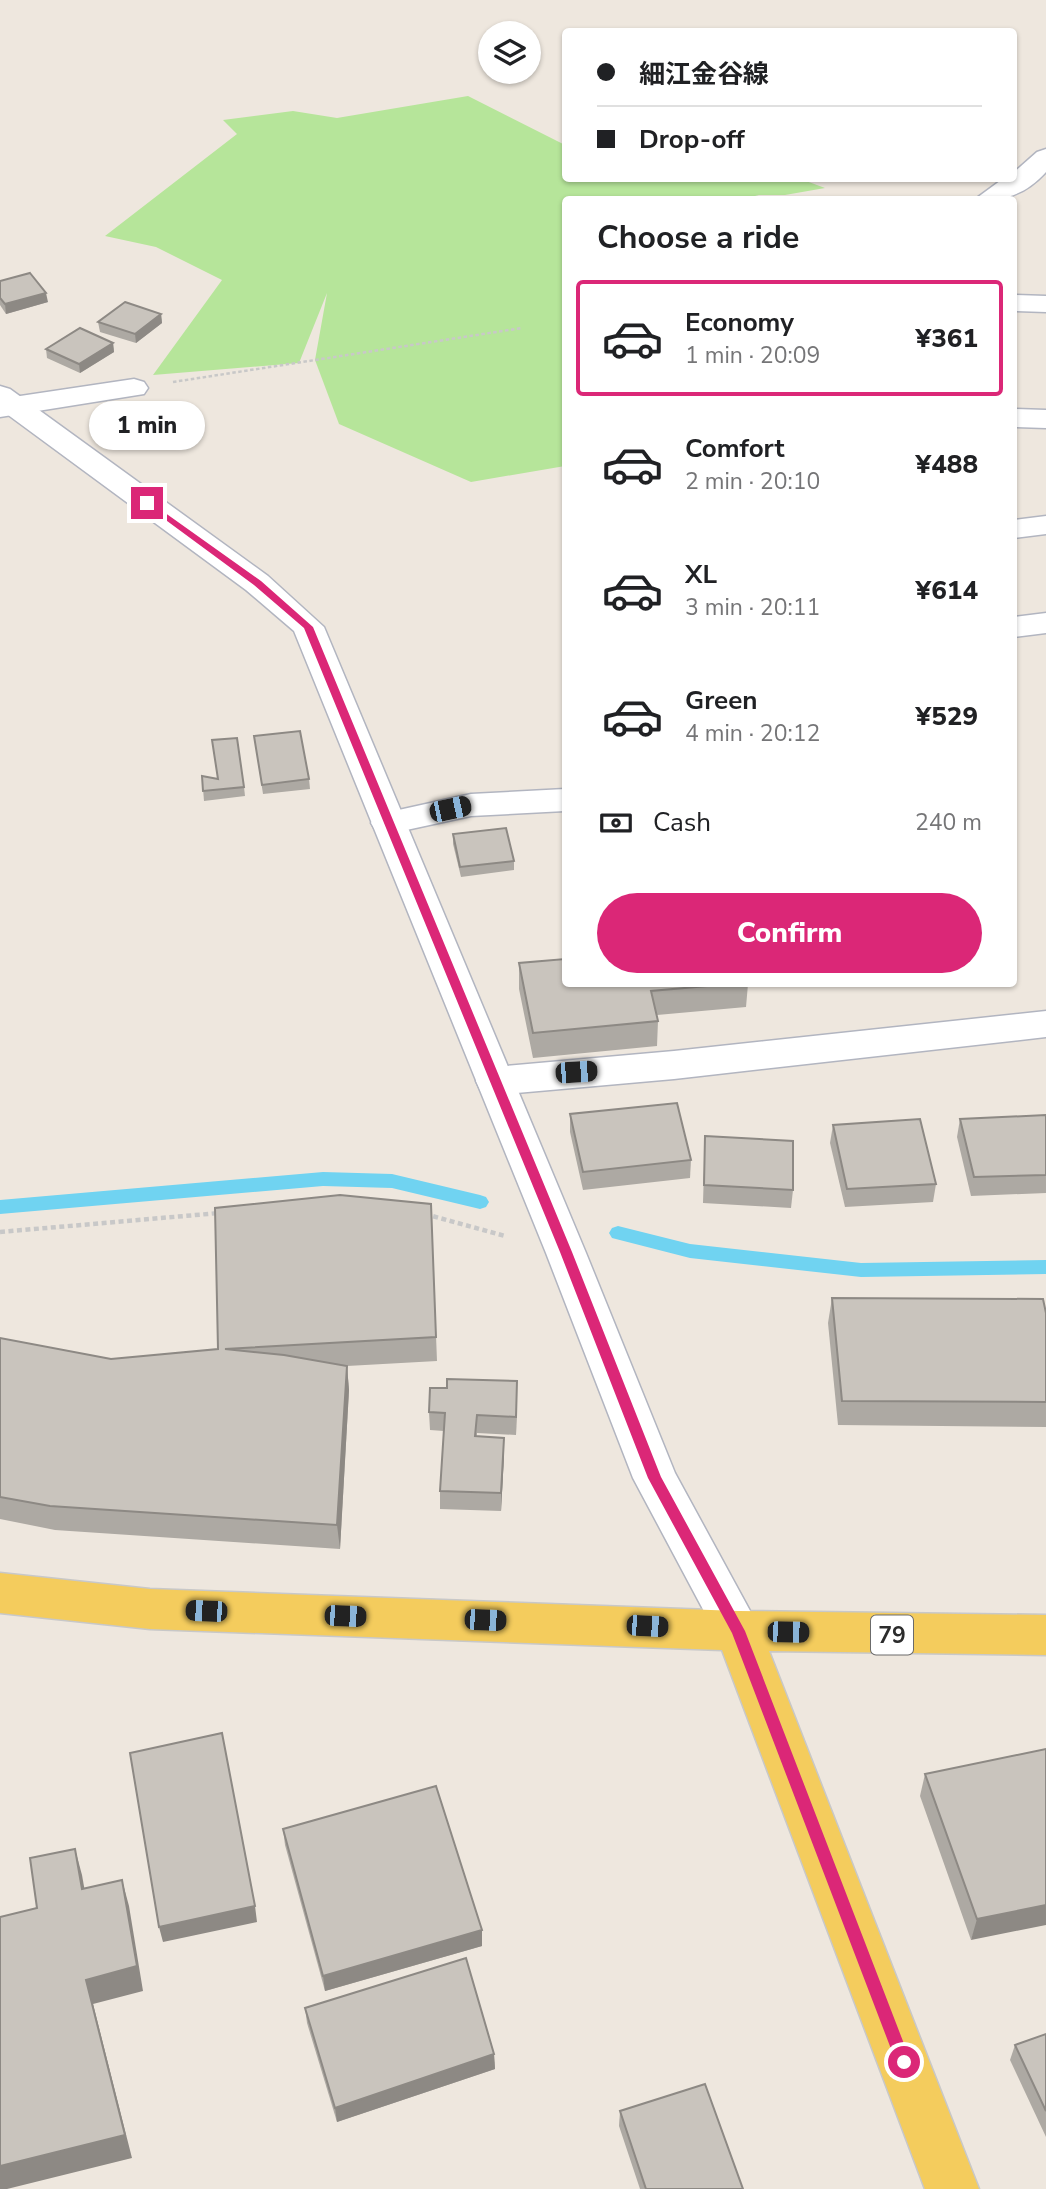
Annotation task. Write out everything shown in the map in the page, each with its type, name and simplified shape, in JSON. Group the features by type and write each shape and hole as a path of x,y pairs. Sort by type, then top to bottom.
{"main road":[{"path":"0,1593 150,1609 738,1631 953,2189"},
{"name":"79","path":"738,1631 1046,1636"}],"street":[{"path":"1017,182 1031,173 1046,157"},
{"path":"994,196 1016,182"},
{"path":"1017,303 1046,304"},
{"path":"5,403 134,388"},
{"path":"5,403 257,583 308,627 566,1252 655,1478 738,1631"},
{"path":"1017,418 1046,419"},
{"path":"1017,529 1046,525"},
{"path":"1017,626 1046,622"},
{"path":"388,822 471,804 562,800"},
{"path":"495,1081 674,1065 1046,1024"}],"path":[{"path":"134,388 522,328"},
{"path":"0,1232 229,1212"},
{"path":"419,1213 566,1252"}],"green space":[{"path":"468,96 562,143 562,182 809,182 825,188 785,195 755,195 759,196 562,196 562,467 471,482 339,424 315,360 327,293 299,363 153,375 222,280 156,247 105,236 237,134 223,120 293,111 337,118"}],"building":[{"path":"30,273 46,293 5,304 0,298 0,281"},
{"path":"125,302 161,314 135,334 98,322"},
{"path":"80,328 113,343 79,364 46,349"},
{"path":"300,731 309,779 262,785 254,736"},
{"path":"237,738 244,787 203,791 202,776 218,779 212,740"},
{"path":"506,828 514,861 460,867 453,834"},
{"path":"562,959 562,987 696,987 651,991 658,1021 533,1033 519,963"},
{"path":"677,1103 691,1160 583,1172 570,1114"},
{"path":"1046,1115 1046,1175 974,1177 960,1119"},
{"path":"920,1119 936,1184 847,1189 833,1125"},
{"path":"705,1136 793,1141 793,1190 704,1185"},
{"path":"340,1195 431,1204 436,1337 225,1349 284,1355 347,1366 337,1525 50,1506 0,1497 0,1338 111,1359 218,1349 215,1208"},
{"path":"832,1298 1043,1299 1046,1313 1046,1402 842,1401"},
{"path":"447,1379 517,1381 516,1417 477,1415 475,1436 504,1438 501,1493 440,1491 445,1413 429,1412 430,1388 447,1388"},
{"path":"222,1733 255,1906 159,1927 130,1753"},
{"path":"1046,1749 1046,1905 977,1919 925,1774"},
{"path":"436,1786 482,1930 323,1976 283,1829"},
{"path":"75,1849 82,1889 122,1880 137,1966 86,1980 125,2135 0,2166 0,1917 37,1908 30,1858"},
{"path":"466,1958 494,2054 335,2108 305,2008"},
{"path":"1046,2034 1046,2111 1015,2045"},
{"path":"705,2084 743,2189 646,2189 620,2111"}],"waterway":[{"path":"0,1207 323,1179 392,1181 480,1202"},
{"path":"618,1233 690,1251 861,1270 1046,1267"}],"route":[{"path":"147,503 257,583 308,627 566,1252 655,1478 738,1631 904,2062"}]}
